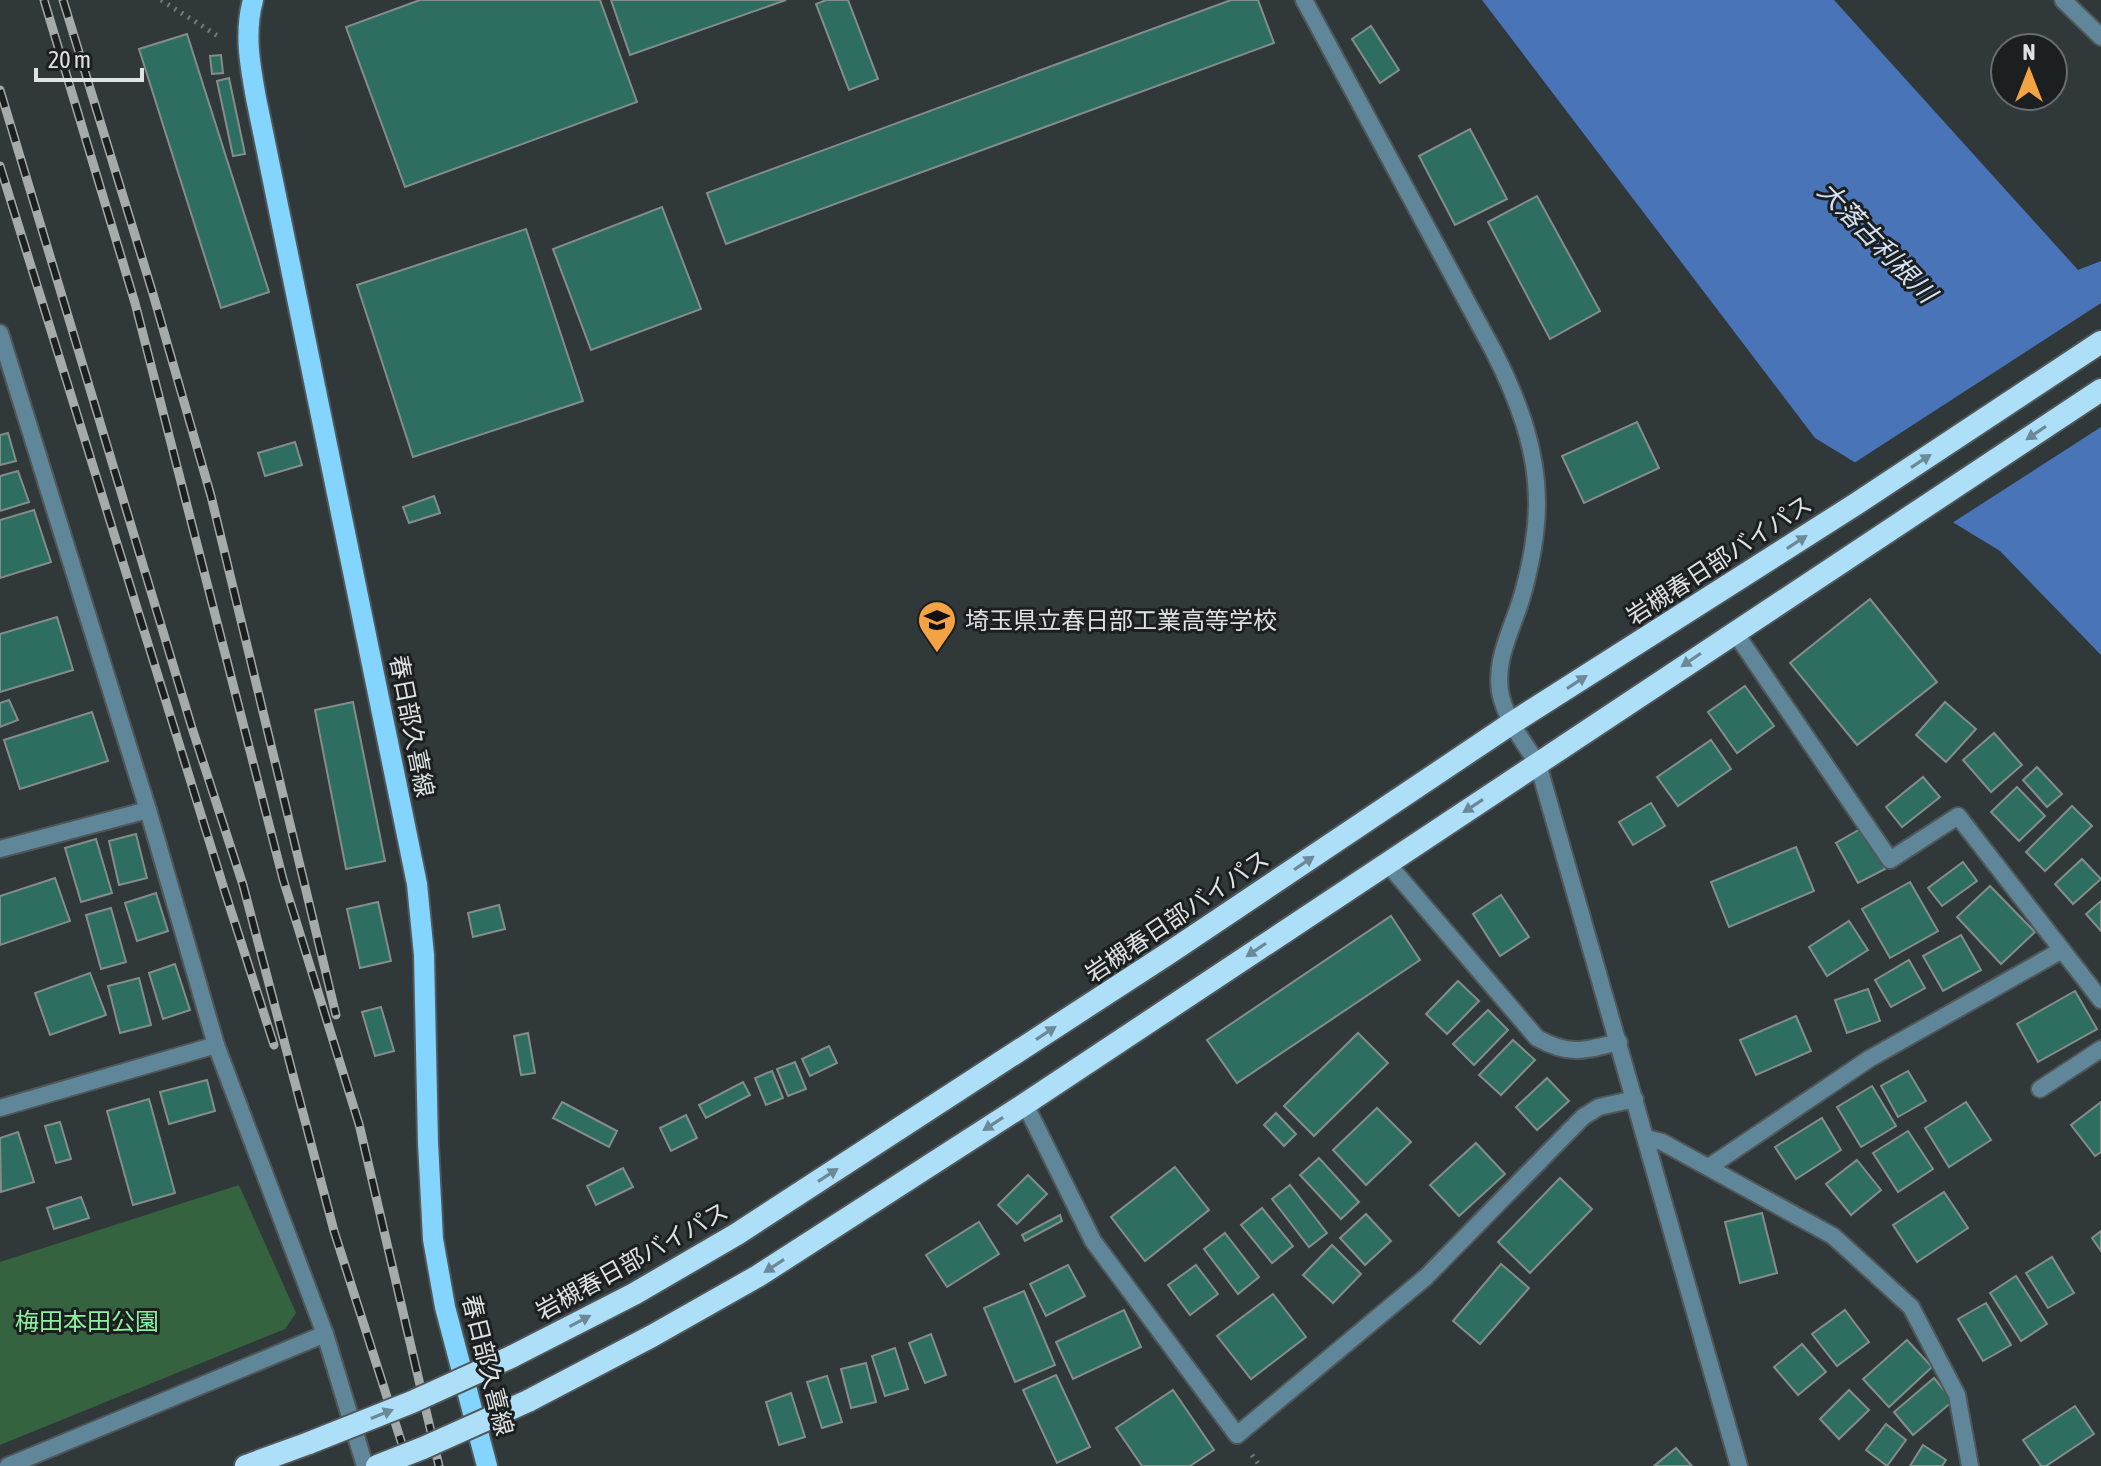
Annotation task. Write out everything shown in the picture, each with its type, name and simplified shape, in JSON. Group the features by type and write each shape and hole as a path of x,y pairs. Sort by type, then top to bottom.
{"highway":[{"name":"岩槻春日部バイパス","path":"246,1466 412,1402 511,1357 634,1294 737,1234 1156,962 1512,723 1856,504 2101,342"},
{"path":"377,1466 528,1401 758,1276 1025,1104 2101,390"}],"main road":[{"name":"春日部久喜線","path":"253,0 248,31 249,55 417,884 424,955 433,1239 445,1307 487,1466"}],"street":[{"path":"1304,0 1508,379 1524,423 1534,460 1537,502 1533,546 1523,594 1500,671 1501,697 1512,723 1538,764 1739,1466"},
{"path":"2063,0 2101,37"},
{"path":"0,333 148,810 216,1045 325,1334 365,1466"},
{"path":"1734,631 1890,860 1958,816 2101,1000"},
{"path":"0,849 148,810"},
{"path":"1387,863 1537,1038 1557,1049 1581,1051 1619,1042"},
{"path":"1709,1167 1869,1059 2062,950"},
{"path":"0,1108 216,1045"},
{"path":"2040,1089 2101,1049"},
{"path":"1025,1104 1093,1241 1237,1435 1426,1277 1583,1117 1599,1107 1635,1099"},
{"path":"1646,1138 1662,1142 1833,1236 1911,1307 1957,1395 1970,1466"},
{"path":"8,1466 325,1334"}],"path":[{"path":"161,0 249,55"}],"green space":[{"name":"梅田本田公園","path":"239,1185 296,1313 285,1329 0,1445 0,1262"}],"water":[{"name":"大落古利根川","path":"1482,0 1834,0 2078,270 2101,261 2101,655 2000,551 1815,438"}],"pier":[{"path":"2101,303 2101,427 1949,525 1851,465"}],"building":[{"path":"420,0 600,0 637,102 405,187 346,27"},
{"path":"611,0 786,0 630,55"},
{"path":"826,0 848,0 878,79 849,90 816,4"},
{"path":"1231,0 1258,0 1274,43 726,244 707,193"},
{"path":"1371,26 1399,70 1380,83 1352,39"},
{"path":"187,34 269,292 221,308 139,49"},
{"path":"221,55 223,73 212,74 210,56"},
{"path":"229,78 245,154 233,156 217,81"},
{"path":"1470,129 1507,199 1455,225 1419,156"},
{"path":"1537,196 1600,311 1550,339 1488,222"},
{"path":"662,207 701,309 591,350 553,249"},
{"path":"526,229 583,401 413,457 357,285"},
{"path":"1637,422 1659,468 1584,503 1562,456"},
{"path":"8,433 16,461 0,465 0,435"},
{"path":"295,442 302,465 265,476 258,453"},
{"path":"18,471 29,502 0,511 0,476"},
{"path":"434,496 440,513 409,523 403,507"},
{"path":"34,510 51,562 0,578 0,520"},
{"path":"1870,599 1937,682 1857,745 1790,663"},
{"path":"57,617 73,670 0,692 0,634"},
{"path":"1745,686 1774,726 1737,753 1708,712"},
{"path":"9,700 18,720 0,727 0,703"},
{"path":"353,702 385,861 346,869 315,710"},
{"path":"1945,702 1976,729 1946,762 1916,735"},
{"path":"92,712 108,761 20,789 4,740"},
{"path":"1994,733 2022,765 1991,792 1963,760"},
{"path":"1711,740 1731,769 1678,806 1657,777"},
{"path":"2037,767 2062,794 2047,807 2023,780"},
{"path":"1923,777 1940,797 1902,827 1886,807"},
{"path":"2017,787 2045,816 2019,841 1991,812"},
{"path":"1651,803 1665,826 1633,845 1619,822"},
{"path":"2072,806 2092,826 2045,871 2026,852"},
{"path":"1862,828 1885,869 1858,883 1836,843"},
{"path":"136,834 147,878 119,885 109,841"},
{"path":"96,839 112,893 81,902 65,848"},
{"path":"1796,847 1814,891 1729,927 1711,882"},
{"path":"2082,859 2101,879 2073,904 2055,884"},
{"path":"1963,862 1977,881 1942,906 1928,888"},
{"path":"55,878 70,921 0,945 0,896"},
{"path":"1910,882 1938,931 1890,958 1862,909"},
{"path":"1990,886 2035,932 2001,964 1957,917"},
{"path":"156,893 168,931 137,941 125,903"},
{"path":"1501,895 1529,937 1500,956 1473,914"},
{"path":"2101,901 2101,931 2086,914"},
{"path":"378,902 391,961 360,968 347,909"},
{"path":"499,905 505,929 473,937 468,913"},
{"path":"111,908 126,962 101,969 86,915"},
{"path":"1391,916 1420,960 1237,1083 1207,1040"},
{"path":"1849,921 1868,950 1827,976 1809,947"},
{"path":"1961,935 1981,970 1943,991 1923,956"},
{"path":"1909,960 1925,988 1891,1007 1875,980"},
{"path":"175,964 190,1010 163,1019 149,973"},
{"path":"90,973 106,1015 50,1035 35,993"},
{"path":"139,978 151,1025 120,1033 108,986"},
{"path":"1458,981 1479,1001 1447,1034 1426,1014"},
{"path":"1868,989 1880,1021 1847,1033 1835,1000"},
{"path":"2075,991 2097,1029 2038,1062 2017,1024"},
{"path":"381,1007 394,1051 375,1056 362,1012"},
{"path":"1488,1010 1508,1030 1474,1065 1453,1044"},
{"path":"1796,1016 1811,1051 1756,1075 1740,1040"},
{"path":"528,1033 535,1073 521,1075 514,1036"},
{"path":"1358,1033 1388,1063 1314,1136 1284,1106"},
{"path":"1513,1040 1535,1060 1501,1095 1479,1075"},
{"path":"829,1046 837,1063 810,1076 802,1059"},
{"path":"795,1062 806,1089 788,1096 777,1069"},
{"path":"772,1071 783,1098 766,1105 755,1078"},
{"path":"1908,1071 1926,1101 1898,1117 1881,1086"},
{"path":"1547,1078 1569,1101 1537,1130 1516,1107"},
{"path":"207,1080 215,1111 169,1124 160,1092"},
{"path":"743,1082 750,1095 706,1118 699,1105"},
{"path":"1872,1086 1896,1126 1861,1147 1837,1107"},
{"path":"149,1099 175,1193 133,1205 107,1111"},
{"path":"562,1102 617,1131 609,1147 553,1118"},
{"path":"1966,1102 1991,1140 1949,1167 1925,1128"},
{"path":"2101,1102 2101,1152 2095,1156 2071,1125"},
{"path":"1377,1108 1411,1142 1366,1185 1333,1150"},
{"path":"1276,1113 1296,1134 1284,1146 1264,1125"},
{"path":"686,1115 697,1138 671,1151 660,1128"},
{"path":"1822,1118 1841,1150 1796,1179 1775,1147"},
{"path":"60,1122 71,1159 56,1163 45,1126"},
{"path":"1908,1131 1933,1169 1898,1192 1873,1153"},
{"path":"18,1132 34,1182 1,1192 0,1138"},
{"path":"1476,1143 1505,1174 1459,1216 1430,1185"},
{"path":"1319,1158 1359,1202 1341,1219 1300,1175"},
{"path":"1857,1160 1881,1190 1851,1215 1826,1184"},
{"path":"1175,1167 1209,1210 1145,1261 1111,1217"},
{"path":"623,1168 633,1187 596,1205 587,1186"},
{"path":"1028,1175 1047,1194 1017,1224 998,1205"},
{"path":"1560,1178 1592,1209 1530,1273 1498,1242"},
{"path":"1290,1185 1327,1233 1309,1247 1272,1199"},
{"path":"1944,1192 1968,1228 1917,1262 1893,1225"},
{"path":"81,1197 89,1218 54,1229 47,1208"},
{"path":"1262,1208 1293,1246 1272,1263 1241,1225"},
{"path":"1762,1213 1777,1273 1740,1283 1725,1222"},
{"path":"1366,1214 1391,1241 1365,1265 1340,1238"},
{"path":"1060,1215 1062,1221 1025,1241 1022,1235"},
{"path":"979,1222 999,1254 947,1287 926,1255"},
{"path":"2101,1231 2101,1251 2092,1238"},
{"path":"1225,1233 1259,1277 1238,1294 1204,1249"},
{"path":"1332,1245 1361,1274 1333,1303 1303,1275"},
{"path":"2052,1257 2074,1293 2048,1308 2026,1273"},
{"path":"1501,1264 1529,1288 1480,1344 1453,1321"},
{"path":"1068,1265 1085,1296 1046,1316 1030,1284"},
{"path":"1196,1265 1218,1294 1190,1315 1168,1285"},
{"path":"2016,1276 2047,1324 2021,1341 1990,1293"},
{"path":"1024,1291 1055,1365 1015,1382 984,1308"},
{"path":"1273,1294 1306,1337 1251,1379 1217,1336"},
{"path":"1986,1303 2011,1345 1983,1361 1958,1319"},
{"path":"1124,1310 1141,1347 1073,1379 1056,1342"},
{"path":"1845,1310 1869,1342 1837,1366 1812,1334"},
{"path":"931,1334 946,1375 925,1383 909,1343"},
{"path":"1907,1340 1932,1367 1889,1407 1863,1379"},
{"path":"1802,1344 1826,1372 1798,1395 1774,1367"},
{"path":"895,1348 908,1389 885,1396 872,1356"},
{"path":"866,1363 876,1402 851,1408 841,1369"},
{"path":"1056,1375 1090,1447 1057,1463 1023,1390"},
{"path":"827,1376 842,1422 822,1428 807,1382"},
{"path":"1934,1378 1953,1401 1913,1435 1894,1412"},
{"path":"1173,1390 1214,1450 1190,1466 1142,1466 1116,1428"},
{"path":"1849,1390 1869,1410 1839,1439 1820,1419"},
{"path":"791,1393 805,1437 779,1445 766,1402"},
{"path":"2075,1406 2094,1434 2046,1466 2041,1466 2023,1440"},
{"path":"1886,1424 1906,1440 1887,1466 1866,1450"},
{"path":"1923,1445 1946,1460 1942,1466 1910,1466"},
{"path":"1676,1448 1692,1466 1654,1466"}],"railway":[{"path":"44,0 135,303 283,879 359,1124 439,1466"},
{"path":"63,0 211,496 336,1015"},
{"path":"0,90 192,728 243,885 334,1231 409,1466"},
{"path":"0,166 274,1045"}],"place":[{"name":"埼玉県立春日部工業高等学校","path":"937,654"}]}
